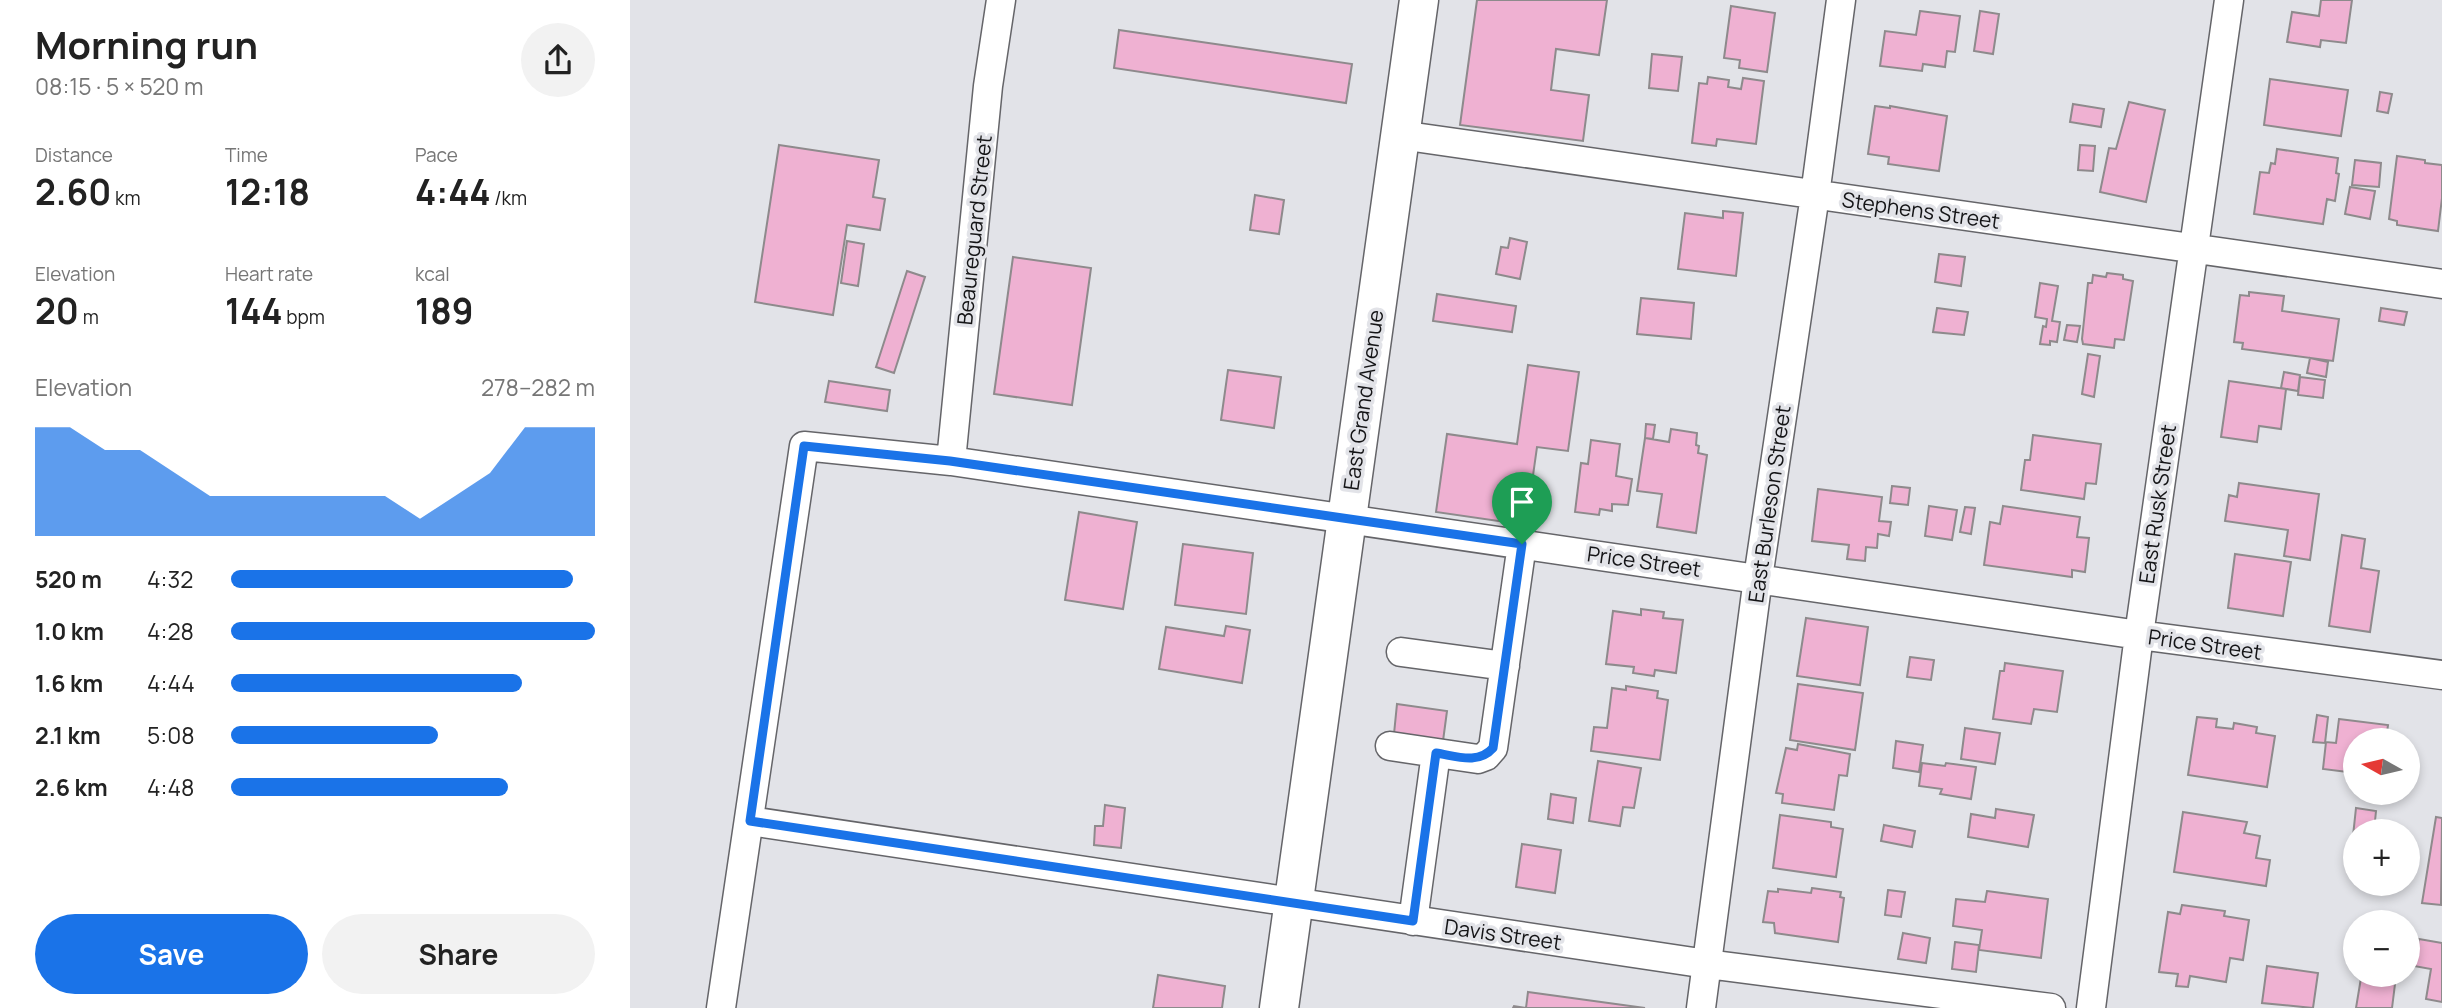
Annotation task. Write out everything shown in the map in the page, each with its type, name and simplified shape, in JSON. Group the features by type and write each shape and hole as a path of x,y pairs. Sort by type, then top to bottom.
{"highway":[{"name":"East Grand Avenue","path":"1279,1008 1419,0"}],"street":[{"name":"Beaureguard Street","path":"950,461 988,86 1000,0"},
{"name":"East Burleson Street","path":"1701,1008 1758,578 1815,195 1840,0"},
{"name":"East Rusk Street","path":"2091,1008 2139,635 2229,0"},
{"name":"Stephens Street","path":"1400,135 2442,284"},
{"name":"Price Street","path":"750,821 804,446 950,461 2139,635 2442,676"},
{"path":"1390,746 1478,759 1486,756 1493,748 1522,544"},
{"path":"1401,652 1505,666"},
{"path":"1413,921 1436,753"},
{"name":"Davis Street","path":"750,821 1707,964 2051,1008"},
{"path":"721,1008 750,821"}],"building":[{"path":"1477,0 1607,0 1599,55 1556,49 1551,90 1589,95 1583,141 1460,125"},
{"path":"2321,0 2352,0 2346,43 2321,40 2320,47 2287,42 2292,12 2319,16"},
{"path":"1731,6 1775,13 1767,72 1739,68 1740,60 1724,58"},
{"path":"1920,11 1960,16 1955,52 1947,51 1945,67 1923,64 1922,71 1880,66 1885,31 1916,35"},
{"path":"1980,11 1999,14 1993,54 1974,51"},
{"path":"1119,30 1352,64 1346,103 1114,68"},
{"path":"1652,54 1682,57 1678,91 1649,88"},
{"path":"1708,77 1729,80 1728,87 1741,89 1743,78 1764,81 1756,144 1717,139 1716,146 1692,143 1699,83 1707,84"},
{"path":"2270,79 2348,90 2341,136 2264,125"},
{"path":"2380,92 2392,94 2388,113 2377,111"},
{"path":"2129,102 2165,110 2146,202 2100,192 2109,148 2116,149"},
{"path":"2073,104 2104,109 2101,127 2070,122"},
{"path":"1875,106 1947,116 1939,171 1888,164 1889,157 1868,154"},
{"path":"779,145 879,160 873,197 885,199 880,230 847,225 833,315 755,302"},
{"path":"2080,145 2095,146 2093,171 2078,170"},
{"path":"2277,149 2338,158 2336,173 2339,174 2335,201 2327,199 2323,224 2254,214 2260,172 2269,173 2271,163 2275,164"},
{"path":"2397,156 2442,165 2438,231 2397,225 2397,221 2389,219"},
{"path":"2355,160 2381,163 2379,187 2352,185"},
{"path":"2350,187 2375,191 2370,219 2345,214"},
{"path":"1255,195 1284,200 1279,234 1250,230"},
{"path":"1723,211 1743,213 1736,276 1678,269 1685,213 1723,218"},
{"path":"1510,238 1527,242 1520,279 1496,274 1501,247 1508,248"},
{"path":"847,241 864,244 858,286 841,283"},
{"path":"1939,254 1965,257 1961,286 1935,282"},
{"path":"1013,257 1091,268 1072,405 994,394"},
{"path":"907,271 925,277 894,373 876,367"},
{"path":"2107,273 2123,275 2123,279 2133,281 2124,340 2115,339 2114,348 2083,344 2082,339 2088,283 2092,283 2093,275 2106,277"},
{"path":"2040,283 2058,286 2052,321 2060,322 2057,342 2050,341 2050,345 2040,344 2047,319 2035,317"},
{"path":"2249,292 2284,296 2282,311 2339,319 2333,361 2242,349 2243,343 2234,342 2240,295 2249,296"},
{"path":"1437,294 1516,306 1512,332 1433,321"},
{"path":"1641,298 1694,303 1691,339 1637,334"},
{"path":"1937,308 1968,312 1964,335 1933,332"},
{"path":"2381,308 2407,312 2404,325 2379,321"},
{"path":"2067,325 2080,326 2077,342 2064,340"},
{"path":"2088,354 2100,356 2094,397 2082,394"},
{"path":"2310,358 2328,362 2326,377 2307,373"},
{"path":"1528,365 1579,372 1568,451 1537,447 1526,525 1436,512 1447,434 1517,444"},
{"path":"1228,370 1281,377 1274,428 1221,420"},
{"path":"2284,372 2300,375 2298,391 2281,388"},
{"path":"2300,377 2325,380 2323,398 2298,395"},
{"path":"829,381 890,390 887,411 825,402"},
{"path":"2229,381 2286,389 2281,429 2259,426 2257,442 2221,437"},
{"path":"1646,424 1655,425 1653,439 1645,438"},
{"path":"1671,429 1697,433 1698,453 1707,455 1696,533 1657,527 1662,494 1637,491 1645,438 1669,442"},
{"path":"2033,435 2101,444 2096,484 2086,483 2084,499 2021,490 2025,460 2030,460"},
{"path":"1591,440 1620,444 1616,476 1632,479 1628,505 1612,504 1612,511 1600,509 1599,515 1575,512 1581,463 1588,464"},
{"path":"2239,483 2319,494 2310,560 2284,556 2288,530 2225,521 2229,495 2237,497"},
{"path":"1892,486 1910,488 1908,505 1890,503"},
{"path":"1818,489 1882,497 1879,521 1891,522 1889,536 1878,534 1877,548 1866,547 1865,561 1847,559 1849,545 1812,541"},
{"path":"1929,506 1957,510 1952,540 1925,536"},
{"path":"2003,506 2080,517 2077,537 2089,538 2085,572 2072,570 2072,577 1984,565 1990,522 2000,524"},
{"path":"1965,507 1975,508 1971,534 1960,532"},
{"path":"1079,512 1137,522 1123,609 1065,600"},
{"path":"2342,535 2365,539 2361,568 2379,571 2370,632 2329,626"},
{"path":"1183,544 1253,553 1246,614 1175,605"},
{"path":"2235,554 2291,562 2283,616 2228,608"},
{"path":"1641,609 1664,612 1663,618 1683,620 1676,673 1655,670 1654,676 1633,673 1634,667 1606,664 1613,611 1641,615"},
{"path":"1806,618 1868,627 1860,685 1797,676"},
{"path":"1226,626 1250,630 1242,683 1159,669 1166,627 1224,636"},
{"path":"1910,657 1934,660 1931,680 1907,677"},
{"path":"2005,663 2063,671 2057,712 2034,709 2031,724 1993,719 2000,671 2004,671"},
{"path":"1798,684 1863,693 1855,750 1790,740"},
{"path":"1626,686 1658,691 1657,698 1668,700 1660,760 1591,751 1594,727 1607,728 1612,688 1626,690"},
{"path":"1397,704 1447,711 1443,741 1394,734"},
{"path":"2317,715 2328,717 2325,743 2313,742"},
{"path":"2197,717 2217,719 2216,727 2233,729 2234,723 2257,727 2256,733 2275,736 2267,787 2188,775"},
{"path":"2339,719 2388,725 2388,728 2343,728 2343,771 2323,769 2326,742 2336,743"},
{"path":"1965,728 2000,733 1995,764 1961,759"},
{"path":"1896,741 1923,745 1919,772 1893,768"},
{"path":"1798,744 1850,754 1847,776 1839,775 1834,810 1782,803 1783,794 1776,793 1786,748 1797,750"},
{"path":"1598,761 1641,768 1634,808 1623,807 1620,826 1589,821"},
{"path":"1922,763 1976,767 1971,799 1940,794 1942,789 1919,786"},
{"path":"1551,794 1576,798 1573,823 1548,819"},
{"path":"1105,805 1125,808 1121,848 1094,845 1095,826 1103,826"},
{"path":"2356,808 2376,811 2375,819 2355,819"},
{"path":"1996,809 2034,815 2028,847 1968,837 1971,814 1995,818"},
{"path":"2183,812 2247,822 2244,833 2260,836 2256,858 2270,860 2266,886 2174,872"},
{"path":"1780,815 1831,822 1831,827 1843,829 1836,877 1773,868"},
{"path":"2436,817 2442,818 2441,905 2422,903"},
{"path":"1884,825 1915,831 1912,847 1881,841"},
{"path":"1522,844 1561,850 1555,893 1516,887"},
{"path":"1812,888 1841,892 1840,897 1844,898 1838,942 1775,933 1774,923 1763,922 1768,891 1778,892 1778,889 1811,893"},
{"path":"1888,890 1905,892 1901,917 1885,915"},
{"path":"1987,891 2048,899 2041,958 1979,950 1982,930 1953,926 1956,899 1985,902"},
{"path":"2182,905 2225,911 2224,916 2249,920 2243,960 2230,958 2226,982 2190,976 2188,987 2176,986 2178,974 2159,972 2168,912 2180,914"},
{"path":"1903,933 1930,938 1926,963 1898,959"},
{"path":"2420,939 2442,943 2442,1002 2426,999 2431,969 2420,967"},
{"path":"1955,942 1979,945 1976,972 1952,969"},
{"path":"2267,966 2318,973 2313,1008 2262,1003"},
{"path":"1158,975 1225,986 1222,1008 1153,1008"},
{"path":"2360,987 2395,987 2392,1008 2356,1008"},
{"path":"1528,992 1645,1008 1526,1008"}],"route":[{"path":"804,446 950,461 1522,544 1493,748 1486,756 1478,759 1436,753 1413,921 750,821 804,446"}]}
